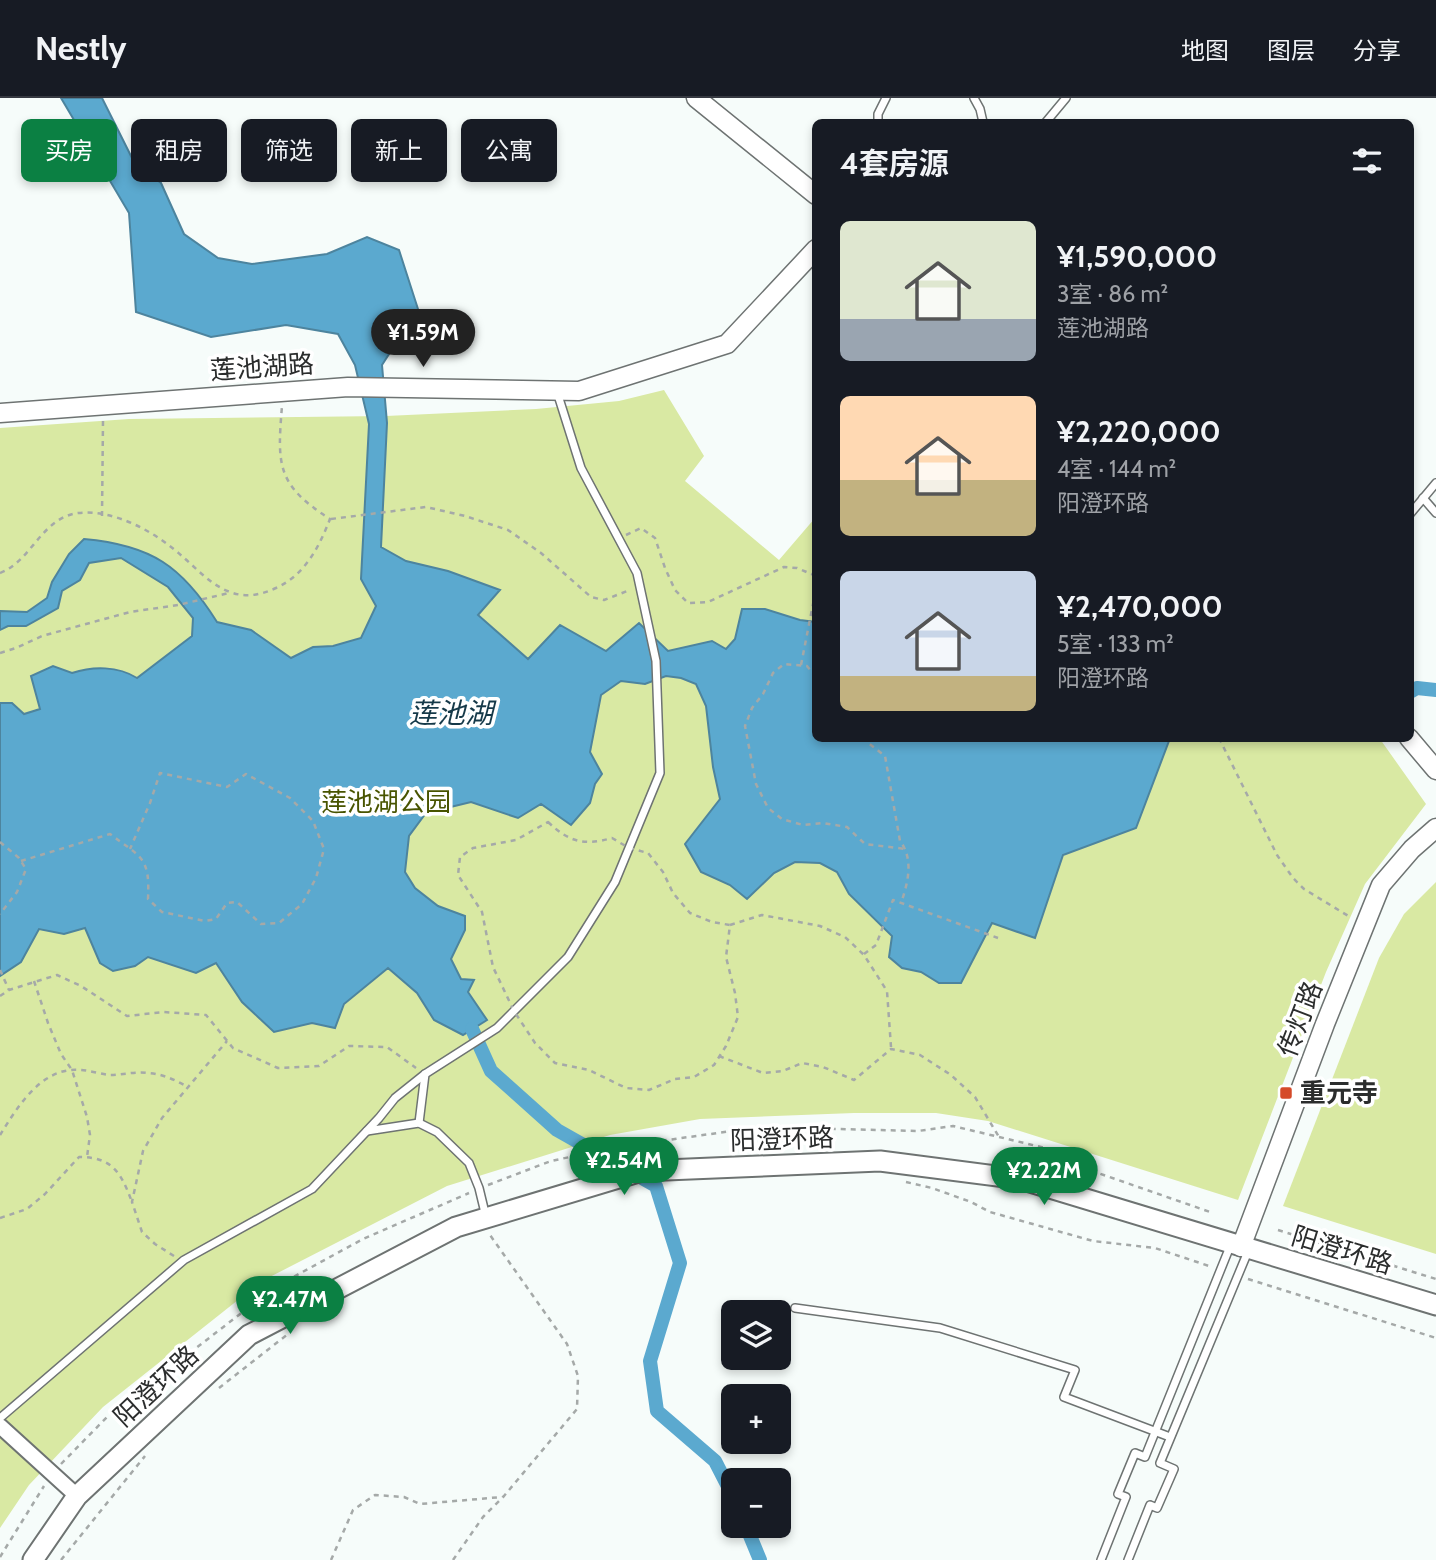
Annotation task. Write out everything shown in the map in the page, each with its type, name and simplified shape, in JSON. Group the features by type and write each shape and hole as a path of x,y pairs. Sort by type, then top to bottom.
{"main road":[{"name":"阳澄环路","path":"33,1560 76,1496 249,1335 456,1227 491,1227 595,1185 642,1171 880,1161 1020,1179 1436,1305"}],"street":[{"path":"696,98 812,192"},
{"name":"莲池湖路","path":"0,413 348,387 579,391 727,344 812,253"},
{"path":"1412,742 1436,770"},
{"name":"传灯路","path":"1240,1247 1381,885 1412,849 1436,828"},
{"path":"0,1426 76,1496"}],"lane":[{"path":"878,119 886,98"},
{"path":"974,98 982,119"},
{"path":"1048,119 1066,98"},
{"path":"0,1418 184,1259 312,1189 395,1098 425,1074 497,1028 568,957 615,881 660,773 656,661 637,573 582,468 557,390"},
{"path":"1414,509 1436,483"},
{"path":"1414,500 1436,513"},
{"path":"419,1123 425,1074"},
{"path":"367,1131 419,1123 437,1132 469,1163 480,1188 491,1227"},
{"path":"1101,1560 1126,1497 1118,1494 1135,1453 1145,1457 1221,1270 1240,1247"},
{"path":"1128,1560 1150,1505 1157,1508 1174,1469 1160,1463 1237,1276 1240,1247"},
{"path":"795,1308 940,1328 1075,1370 1064,1397 1170,1437"}],"path":[{"path":"283,392 279,435 281,467 293,489 310,506 330,519 426,507 508,530 551,561 591,597 604,600 640,586"},
{"path":"102,516 103,405"},
{"path":"0,573 10,569 50,524 78,513 115,517 147,530 180,554 210,581 231,593"},
{"path":"0,653 16,649 42,635 130,611 178,605 231,593 258,596 280,586 300,571 317,551 330,519"},
{"path":"619,539 640,527 655,538 675,590 688,603 708,602 784,567 797,568 812,574"},
{"path":"800,666 812,613"},
{"path":"812,672 807,666 784,664 773,673 763,694 752,708 745,726 756,785 768,808 782,819 803,825 823,822 847,827 865,844 906,849"},
{"path":"867,742 885,755 900,841 906,849 909,880 901,903"},
{"path":"1221,742 1277,855 1293,878 1304,889 1364,927"},
{"path":"21,861 110,834 143,859 149,873 148,899 162,912 205,921 216,919 227,903 237,902 261,924 279,923 302,904 316,877 324,849 313,821 290,798 246,774 227,788 160,773 130,849"},
{"path":"730,925 726,957 736,993 738,1017 714,1065 694,1077 675,1079 649,1090 626,1088 589,1070 555,1063 535,1043 514,1011 493,967 482,912 458,876 460,857 473,848 516,840 548,821 559,833 579,842 593,843 612,838 629,848 648,853 663,872 673,893 691,913 712,922 730,925 762,915 820,926 845,937 864,955 887,991 891,1049"},
{"path":"0,842 26,869 17,892 0,914"},
{"path":"864,955 876,945 893,900 998,938"},
{"path":"0,970 9,990"},
{"path":"0,996 9,990 57,975 81,986 127,1016 164,1012 206,1015 233,1048 278,1068 319,1066 349,1046 387,1047 425,1074"},
{"path":"34,981 61,1054 72,1070 87,1117 90,1135 88,1157"},
{"path":"132,1202 143,1151 162,1118 227,1041"},
{"path":"719,1056 763,1073 783,1071 802,1063 823,1067 854,1080 891,1049"},
{"path":"891,1049 920,1055 951,1074 975,1097 999,1137"},
{"path":"0,1135 18,1106 42,1081 72,1070 108,1075 146,1072 169,1077 188,1087"},
{"path":"552,1160 617,1146 761,1126 894,1131 953,1126 1062,1152 1075,1165 1213,1213"},
{"path":"0,1218 27,1209 45,1194 79,1157 96,1157 115,1167 132,1202 142,1232 167,1253 184,1259"},
{"path":"901,1181 932,1188 990,1212 1093,1241 1154,1248 1221,1270"},
{"path":"453,1560 482,1517 504,1496 577,1409 578,1376 567,1344 491,1227"},
{"path":"1278,1230 1436,1279"},
{"path":"1237,1276 1436,1338"},
{"path":"213,1392 294,1330"},
{"path":"61,1560 145,1456"},
{"path":"331,1560 354,1510 375,1495 404,1497 420,1504 504,1496"}],"green space":[{"name":"莲池湖公园","path":"664,390 704,456 685,481 779,560 812,522 812,742 1382,742 1426,804 1365,884 1326,972 1238,1200 988,1121 936,1113 700,1119 610,1135 447,1186 262,1281 103,1407 29,1485 0,1528 0,428 129,419 386,416 536,409 619,401"},
{"path":"1436,882 1436,1254 1283,1206 1379,958 1404,914"}],"water":[{"name":"莲池湖","path":"61,98 102,98 112,119 73,119"},
{"name":"莲池湖","path":"117,128 131,156 131,182 161,183 184,234 218,258 252,264 327,254 367,237 399,250 418,309 382,365 387,423 381,547 406,561 448,571 500,590 478,615 528,659 560,625 606,651 639,623 668,651 712,641 726,649 735,639 742,609 765,609 812,622 812,742 1169,742 1136,828 1063,855 1035,938 992,923 961,983 939,983 921,972 902,968 889,957 892,936 849,894 837,872 820,863 795,862 774,873 747,899 730,885 701,872 685,844 720,799 713,767 706,706 696,684 681,678 666,676 645,684 621,681 601,695 590,752 602,774 595,784 590,803 571,825 541,804 518,818 471,802 426,813 409,836 405,872 415,888 438,906 465,916 465,930 451,959 461,979 474,980 468,992 487,1020 463,1035 434,1020 417,993 388,968 344,1004 335,1028 312,1023 274,1032 242,1002 216,963 196,973 148,957 135,966 113,971 100,963 85,928 64,934 39,929 21,962 0,976 0,703 12,703 24,714 40,709 31,676 53,666 72,673 97,668 114,669 137,678 192,636 193,618 168,587 121,558 89,563 80,580 62,591 58,608 26,626 8,626 0,630 0,611 27,612 47,598 52,582 69,554 84,539 128,547 162,562 191,586 217,622 251,630 291,658 313,647 333,646 361,638 376,606 361,579 369,424 355,365 338,334 286,325 211,337 136,312 129,213 111,182 117,182"}],"waterway":[{"path":"1414,690 1436,690"},
{"path":"472,1029 491,1071 557,1130 656,1186 680,1263 650,1361 657,1411 715,1461 721,1473"},
{"path":"751,1538 760,1560"}],"place":[{"name":"重元寺","path":"1286,1093"}]}
